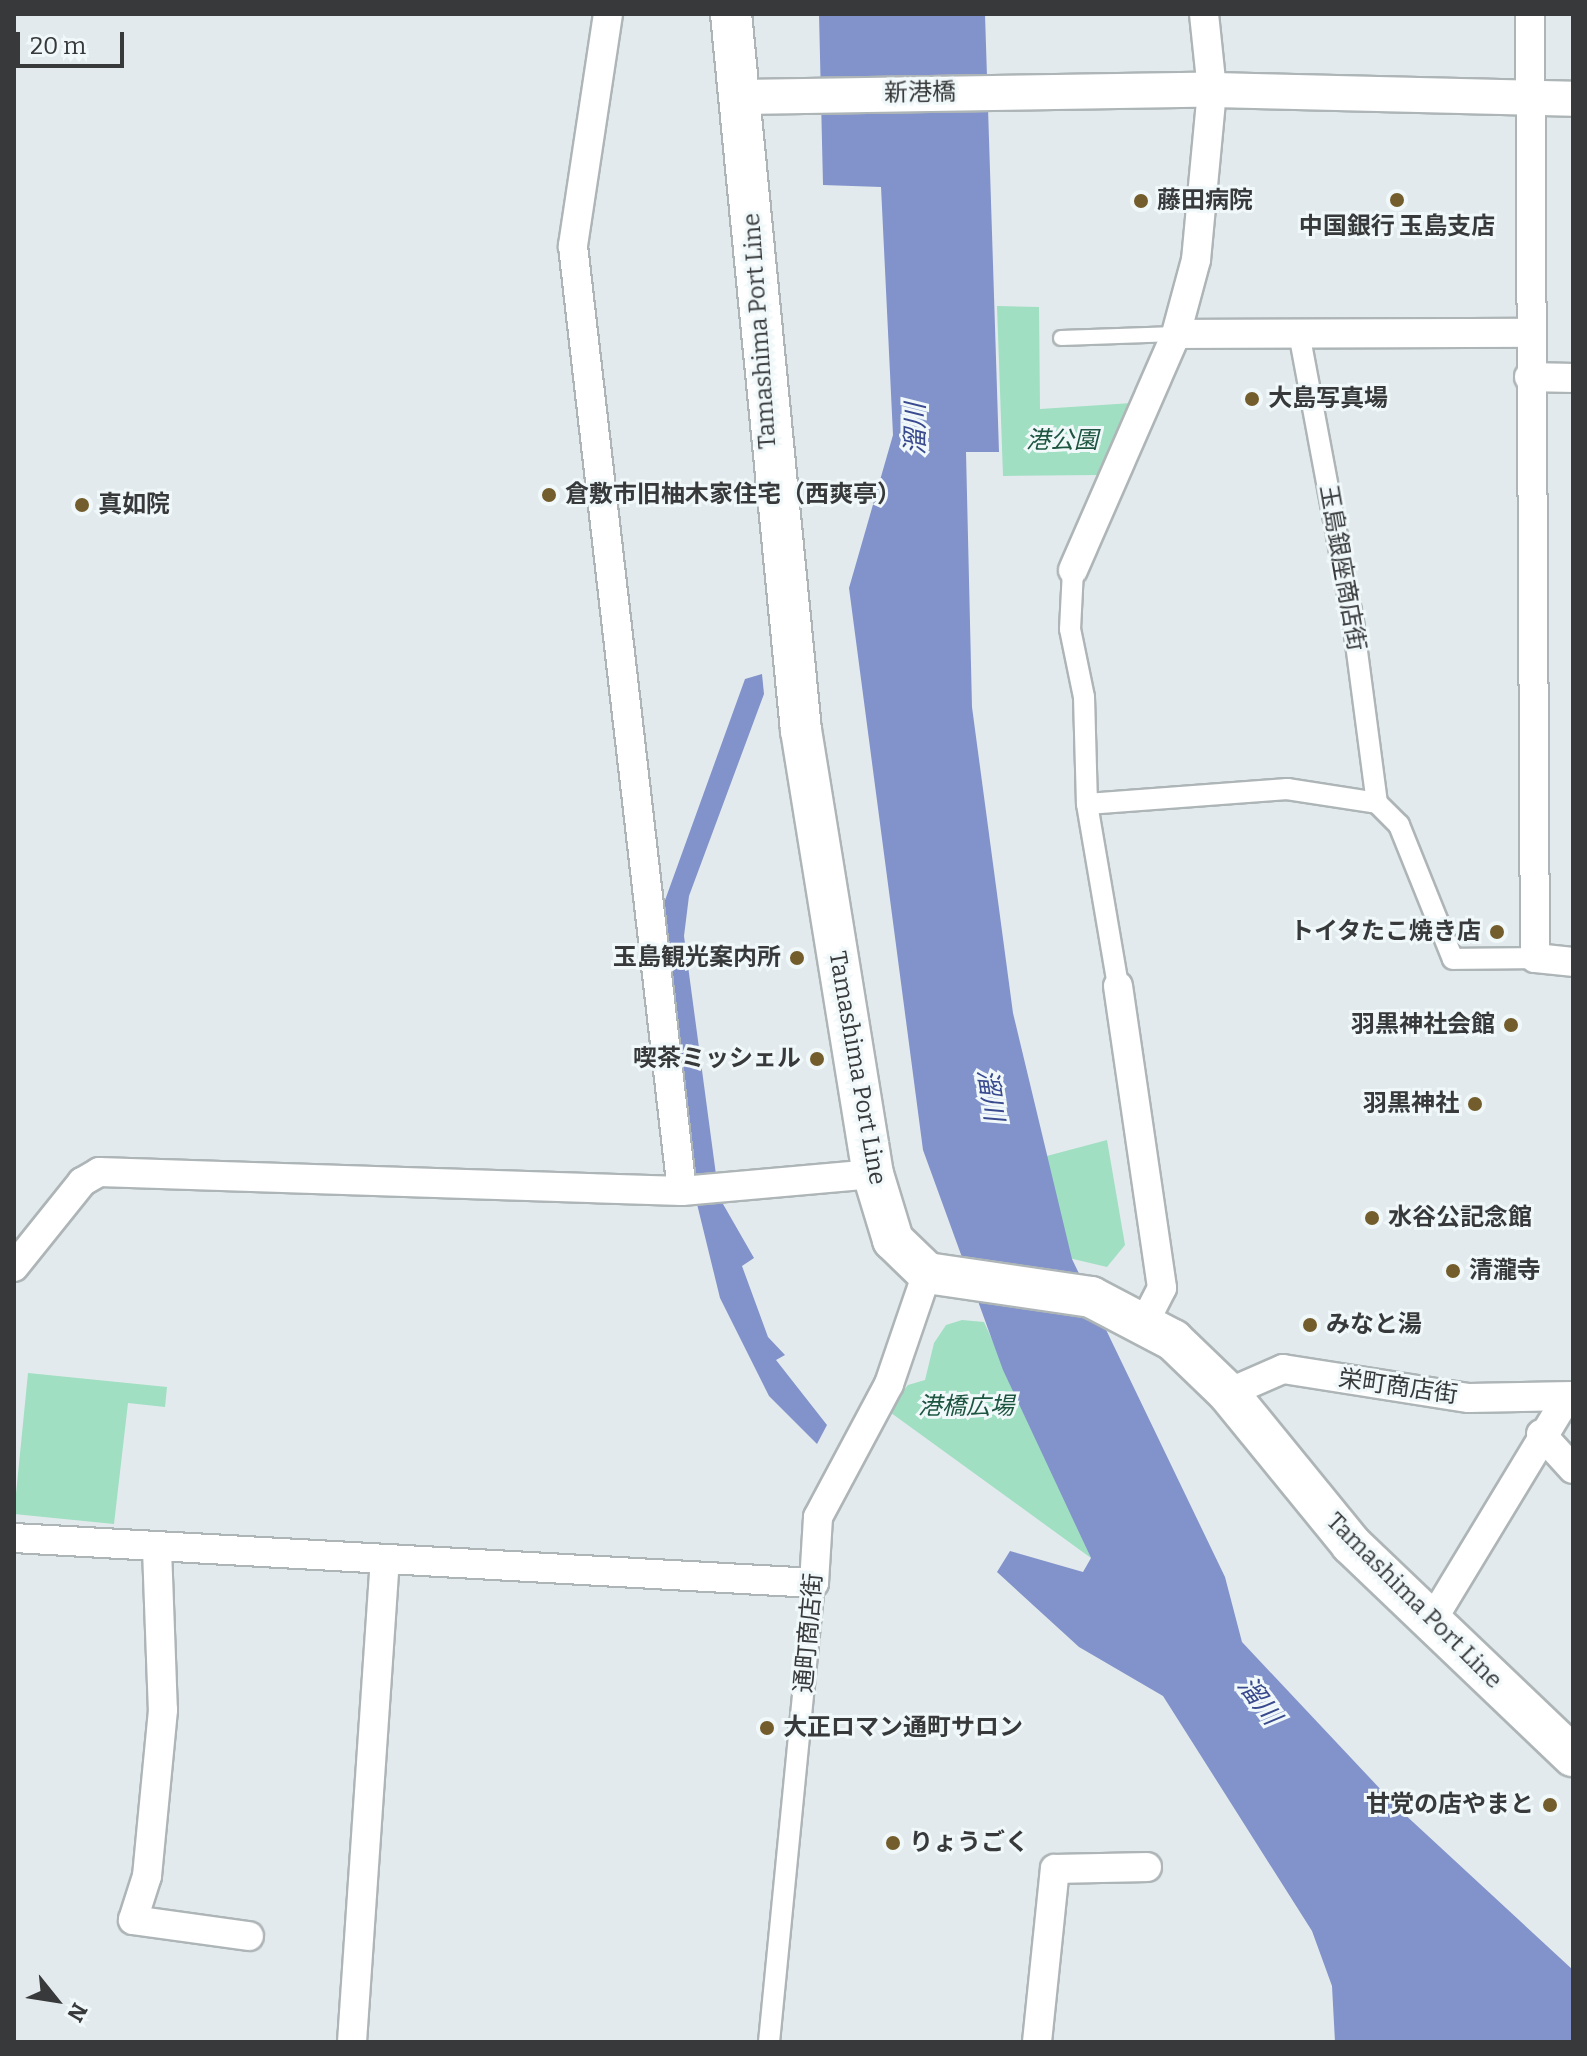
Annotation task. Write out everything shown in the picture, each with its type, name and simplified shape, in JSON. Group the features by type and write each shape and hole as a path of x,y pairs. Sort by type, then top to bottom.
{"main road":[{"name":"Tamashima Port Line","path":"731,14 742,97 768,437 801,730 873,1174 893,1240 938,1277 1091,1297 1145,1321 1228,1393 1351,1544 1573,1756"}],"street":[{"path":"608,14 573,246 682,1191"},
{"path":"1145,1321 1162,1288 1118,986 1087,804 1084,697 1070,629 1073,570 1176,334 1196,260 1212,90 1204,14"},
{"path":"1530,14 1529,377 1535,958"},
{"name":"新港橋","path":"742,97 1212,90 1531,94 1573,99"},
{"name":"玉島銀座商店街","path":"1299,333 1353,621 1377,803"},
{"path":"1176,334 1529,333"},
{"path":"1529,377 1573,378"},
{"path":"1087,804 1287,789 1377,803 1399,825 1453,959 1535,958 1573,962"},
{"path":"14,1267 82,1182 99,1172 682,1191 873,1174"},
{"name":"通町商店街","path":"769,2042 818,1517 889,1384 938,1277"},
{"name":"栄町商店街","path":"1228,1393 1283,1369 1469,1398 1570,1398"},
{"path":"1431,1622 1541,1434 1570,1398"},
{"path":"1541,1434 1573,1469"},
{"path":"14,1538 157,1549 814,1583"},
{"path":"157,1549 163,1710 147,1876 133,1920 249,1936"},
{"path":"352,2042 385,1561"},
{"path":"1037,2042 1055,1869 1147,1867"}],"lane":[{"path":"1061,338 1176,334"}],"green space":[{"name":"港公園","path":"997,306 1039,307 1040,409 1132,403 1100,475 1003,476"},
{"path":"1107,1140 1125,1245 1107,1267 1069,1258 1043,1157"},
{"name":"港橋広場","path":"962,1320 984,1322 1091,1558 887,1410 908,1385 925,1380 934,1343 946,1325"},
{"path":"28,1373 167,1387 165,1407 128,1403 114,1524 14,1514"}],"water":[{"name":"溜川","path":"819,14 985,14 999,452 966,452 972,707 1013,1013 1072,1259 1225,1577 1242,1642 1400,1810 1573,1970 1573,2042 1335,2042 1332,1986 1312,1931 1163,1696 1079,1647 997,1572 1010,1551 1083,1572 1091,1558 1003,1370 923,1150 849,588 893,435 881,187 823,185"},
{"path":"762,674 764,694 689,896 684,936 719,1197 754,1258 742,1266 768,1337 785,1355 776,1360 827,1425 817,1444 769,1396 720,1298 697,1204 666,964 664,903 745,679"}],"place":[{"name":"中国銀行 玉島支店","path":"1397,200"},
{"name":"藤田病院","path":"1141,201"},
{"name":"大島写真場","path":"1252,399"},
{"name":"倉敷市旧柚木家住宅（西爽亭）","path":"549,495"},
{"name":"真如院","path":"82,505"},
{"name":"トイタたこ焼き店","path":"1497,932"},
{"name":"玉島観光案内所","path":"797,958"},
{"name":"羽黒神社会館","path":"1511,1025"},
{"name":"喫茶ミッシェル","path":"817,1059"},
{"name":"羽黒神社","path":"1475,1104"},
{"name":"水谷公記念館","path":"1372,1218"},
{"name":"清瀧寺","path":"1453,1271"},
{"name":"みなと湯","path":"1310,1325"},
{"name":"大正ロマン通町サロン","path":"767,1728"},
{"name":"甘党の店やまと","path":"1550,1805"},
{"name":"りょうごく","path":"893,1843"}]}
